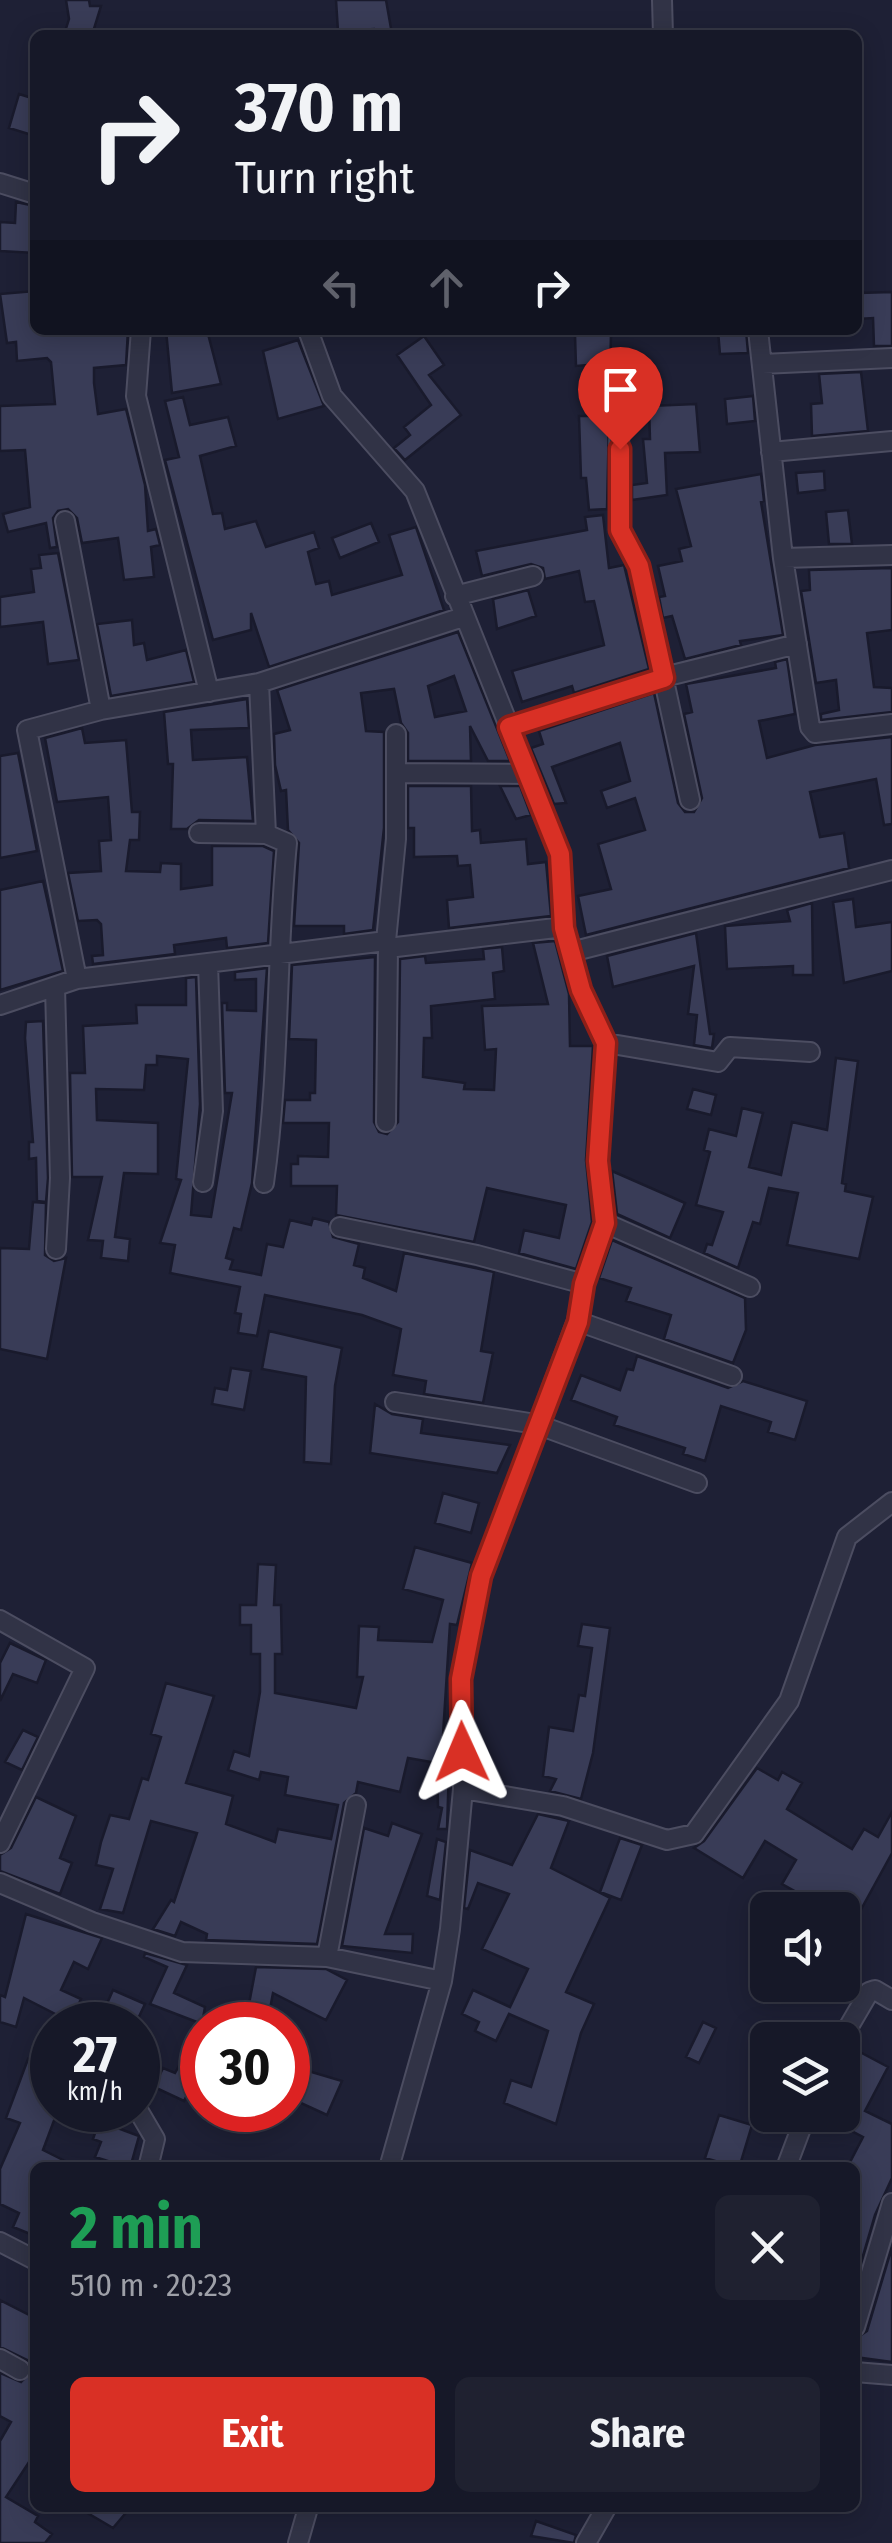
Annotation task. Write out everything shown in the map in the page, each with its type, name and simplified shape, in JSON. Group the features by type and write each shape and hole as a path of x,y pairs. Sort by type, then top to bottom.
{"street":[{"path":"662,0 663,30"},
{"path":"0,183 30,192"},
{"path":"141,335 136,396 209,692"},
{"path":"310,335 332,396 415,490 560,854 564,928 581,990 606,1043 598,1161 605,1223 584,1284 578,1322 481,1576 461,1679 464,1789 442,1981 391,2162"},
{"path":"759,335 784,558 812,730 892,724"},
{"path":"762,364 892,358"},
{"path":"619,412 620,530 639,566 690,800"},
{"path":"771,452 892,441"},
{"path":"65,521 101,710"},
{"path":"784,558 892,554"},
{"path":"455,596 533,576"},
{"path":"77,979 28,730 101,710 259,682 463,617"},
{"path":"509,727 664,678 796,644"},
{"path":"259,682 266,834"},
{"path":"386,1122 387,944 396,838 396,734"},
{"path":"396,772 527,774"},
{"path":"198,833 266,834 287,843 276,953 271,1132 264,1183"},
{"path":"571,952 892,870"},
{"path":"0,1005 77,979 276,953 564,928"},
{"path":"203,1182 213,1111 208,963"},
{"path":"55,987 60,1178 56,1249"},
{"path":"606,1043 718,1062 730,1047 810,1052"},
{"path":"605,1223 750,1288"},
{"path":"340,1227 477,1255 584,1284"},
{"path":"578,1322 732,1376"},
{"path":"395,1402 536,1424 697,1484"},
{"path":"464,1789 563,1806 667,1840 694,1834 789,1700 848,1537 892,1502"},
{"path":"0,1620 85,1668 0,1843"},
{"path":"327,1957 356,1805"},
{"path":"0,1883 92,1922 182,1952 327,1957 442,1981"},
{"path":"851,2022 868,1992 892,2000"},
{"path":"149,2162 154,2140 150,2132"},
{"path":"788,2162 800,2132"},
{"path":"860,2310 892,2203"},
{"path":"0,2242 30,2257"},
{"path":"0,2360 20,2370"},
{"path":"860,2372 892,2375"},
{"path":"298,2543 307,2512"},
{"path":"586,2543 604,2512"}],"building":[{"path":"66,0 89,0 90,6 101,6 94,30 66,30 69,19"},
{"path":"336,0 386,0 391,30 338,30"},
{"path":"19,94 30,97 30,134 9,128"},
{"path":"16,202 30,205 30,253 0,251 0,222 15,223"},
{"path":"30,291 30,335 128,335 126,365 94,368 94,383 98,414 126,409 145,485 148,531 156,529 160,545 151,547 154,577 124,580 118,538 82,543 77,518 68,509 58,511 53,518 57,547 50,548 46,523 8,532 3,514 30,507 25,450 0,451 0,406 55,404 51,362 47,358 17,361 16,342 7,343 0,294"},
{"path":"892,292 892,346 874,346 873,318 862,319 862,293"},
{"path":"166,335 208,335 221,384 172,393"},
{"path":"575,335 611,335 607,509 589,510 586,478 581,478 579,416 588,416 587,365 576,366"},
{"path":"718,335 746,335 748,353 720,354"},
{"path":"424,336 444,365 429,375 461,415 405,460 394,448 410,435 404,427 431,405 397,355"},
{"path":"298,340 324,406 278,419 263,351"},
{"path":"861,372 868,431 812,436 811,404 822,403 819,374"},
{"path":"753,396 755,421 727,424 725,399"},
{"path":"183,397 190,425 228,417 236,446 200,456 213,514 222,513 225,529 256,521 266,547 314,532 319,548 308,552 316,584 329,581 332,595 402,575 389,535 416,527 444,610 269,667 251,613 251,630 213,640 165,460 179,457 165,401"},
{"path":"696,404 700,452 665,453 667,495 632,500 632,485 647,483 643,439 650,439 649,406"},
{"path":"824,471 825,490 798,493 796,473"},
{"path":"761,474 761,502 783,635 740,641 741,645 685,659 672,616 663,618 659,597 665,596 658,566 682,561 679,549 691,546 676,489"},
{"path":"848,510 852,544 829,544 826,512"},
{"path":"603,515 609,568 624,565 649,669 574,693 572,686 522,702 512,671 604,645 594,601 585,602 579,571 545,579 543,568 531,564 482,576 476,551 587,530 585,517"},
{"path":"371,523 379,542 340,558 332,538"},
{"path":"58,553 79,660 48,664 43,622 0,627 0,597 34,592 31,569 41,568 39,555"},
{"path":"892,568 892,630 867,633 874,687 892,688 892,712 821,720 821,714 839,710 836,680 816,683 801,591 810,590 809,570"},
{"path":"528,590 536,616 497,629 493,599"},
{"path":"132,620 134,645 144,643 147,660 186,650 194,682 111,696 97,624"},
{"path":"458,632 510,761 488,761 470,726 471,761 408,761 408,733 401,723 394,689 361,693 366,731 384,732 384,828 373,930 344,934 344,926 294,926 299,843 288,830 286,790 281,791 275,765 274,734 290,730 277,690","holes":["454,676 466,711 435,717 428,686"]},
{"path":"787,659 795,714 759,721 767,758 815,745 892,737 892,824 884,825 876,779 810,792 820,837 844,833 849,868 586,935 578,896 611,889 598,844 645,830 635,798 607,808 601,791 630,781 620,743 552,767 566,803 554,804 531,748 543,744 539,731 654,693 678,803 685,812 694,812 702,798 684,714 692,712 686,684 776,668 775,662"},
{"path":"247,699 249,728 191,730 193,760 247,757 253,821 199,820 187,829 171,829 173,764 168,764 164,712"},
{"path":"82,728 85,743 126,740 132,812 140,812 139,840 130,840 126,871 160,872 161,863 181,864 181,889 212,885 212,846 263,846 274,851 268,943 227,948 226,938 174,945 175,954 93,964 92,956 103,955 101,924 97,920 78,921 68,873 101,871 99,841 111,840 108,797 57,802 45,738"},
{"path":"18,753 37,851 0,858 0,756"},
{"path":"408,786 471,786 472,831 480,830 481,843 526,839 528,864 546,862 551,916 449,928 447,900 473,897 470,865 458,866 457,856 414,857 414,828 408,828"},
{"path":"500,786 520,786 531,815 516,819"},
{"path":"43,881 63,971 0,990 0,890"},
{"path":"853,899 856,927 892,922 892,971 844,983 833,902"},
{"path":"812,903 813,975 793,975 793,966 727,969 725,926 790,921 787,910"},
{"path":"696,933 710,1034 714,1034 712,1048 694,1045 697,1015 688,1014 694,966 613,987 607,956"},
{"path":"555,941 569,994 570,1046 593,1046 586,1160 592,1222 576,1269 519,1253 524,1230 559,1238 566,1205 487,1188 474,1242 336,1215 337,1186 291,1186 291,1164 298,1164 298,1156 328,1157 329,1123 283,1123 285,1100 310,1100 310,1093 315,1093 316,1040 289,1039 292,965 375,957 374,1122 379,1132 387,1134 398,1122 400,959 425,956 426,963 484,959 483,949 502,947 504,971 493,973 495,999 431,1006 432,1038 424,1038 423,1077 465,1083 464,1089 494,1090 496,1049 485,1050 482,1006 548,1004 533,943"},
{"path":"267,968 252,1183 241,1230 234,1228 226,1258 233,1260 230,1269 261,1275 267,1244 283,1247 290,1220 311,1225 313,1218 329,1222 333,1237 359,1244 354,1265 365,1268 363,1278 396,1291 404,1253 494,1272 481,1351 493,1353 483,1403 424,1394 426,1381 393,1375 401,1329 362,1315 265,1295 257,1336 238,1333 241,1314 235,1313 240,1287 170,1273 175,1245 160,1243 181,1180 176,1179 188,1059 157,1056 157,1065 146,1065 144,1090 96,1089 97,1120 158,1123 158,1174 124,1173 115,1237 130,1239 128,1261 101,1258 103,1241 88,1240 102,1177 72,1177 70,1073 85,1073 83,1026 137,1023 136,1005 186,1005 186,978 196,977 200,1104 191,1215 211,1217 232,1093 225,1093 222,1003 227,1003 227,1010 256,1011 256,979 235,980 235,972"},
{"path":"43,1021 46,1202 37,1201 36,1158 29,1159 29,1142 33,1142 25,1038 26,1022"},
{"path":"836,1058 858,1061 842,1183 846,1184 845,1191 873,1197 859,1259 787,1245 798,1193 769,1188 760,1224 753,1222 738,1268 704,1253 707,1244 712,1245 723,1212 696,1205 710,1152 704,1150 709,1129 736,1136 742,1108 763,1113 749,1167 781,1175 792,1122 827,1130"},
{"path":"693,1089 716,1095 711,1115 687,1109"},
{"path":"612,1171 685,1203 670,1238 617,1214"},
{"path":"33,1202 46,1203 45,1255 54,1261 66,1258 47,1359 0,1349 0,1248 29,1249"},
{"path":"612,1240 745,1298 746,1330 733,1363 664,1339 671,1315 626,1301 631,1288 599,1278"},
{"path":"269,1331 342,1348 335,1386 331,1464 304,1462 306,1377 262,1369"},
{"path":"637,1356 728,1388 743,1381 807,1401 795,1440 768,1432 771,1422 721,1406 705,1461 683,1454 685,1448 614,1425 617,1417 571,1400 581,1375 620,1390 627,1369 633,1370"},
{"path":"231,1368 251,1371 244,1410 212,1404 215,1388 227,1390"},
{"path":"375,1404 392,1414 423,1419 421,1433 510,1445 497,1473 370,1453"},
{"path":"443,1493 479,1503 471,1533 435,1523"},
{"path":"415,1547 472,1563 457,1625 450,1624 443,1735 450,1736 447,1829 438,1829 442,1808 438,1807 437,1763 408,1758 400,1792 358,1782 356,1793 344,1803 317,1944 206,1940 207,1934 181,1922 175,1936 153,1929 171,1900 174,1902 197,1833 151,1821 123,1913 100,1909 113,1869 96,1865 101,1842 110,1815 129,1819 142,1778 148,1780 161,1737 151,1734 166,1683 214,1696 186,1783 233,1796 226,1824 275,1842 278,1829 331,1839 338,1805 285,1795 288,1777 261,1772 259,1780 228,1770 234,1751 249,1756 260,1692 260,1654 251,1654 251,1625 240,1625 240,1605 256,1605 258,1564 276,1565 274,1605 281,1605 282,1654 275,1654 275,1693 356,1708 363,1677 357,1677 359,1626 379,1627 378,1640 432,1642 443,1600 403,1589"},
{"path":"582,1624 610,1628 593,1753 581,1799 550,1791 556,1779 543,1776 549,1727 573,1731 579,1695 585,1696 592,1648 578,1646"},
{"path":"10,1643 46,1660 37,1683 13,1674 0,1701 0,1663"},
{"path":"23,1730 38,1737 22,1770 5,1762"},
{"path":"757,1768 778,1780 782,1772 802,1783 787,1809 852,1849 864,1829 878,1837 892,1812 892,1853 860,1911 860,1892 796,1892 782,1884 796,1860 765,1841 743,1878 694,1848 704,1841"},
{"path":"36,1797 76,1816 60,1858 72,1863 60,1894 0,1871 0,1855 11,1848"},
{"path":"538,1814 569,1821 551,1868 610,1898 566,1992 594,2004 581,2033 556,2124 504,2103 511,2080 531,2087 548,2031 509,2014 496,2041 475,2031 479,2022 462,2014 473,1990 510,2007 528,1969 482,1949 509,1894 478,1883 468,1909 464,1908 470,1850 512,1865"},
{"path":"392,1823 422,1834 385,1934 413,1934 412,1953 342,1946 364,1828 388,1836"},
{"path":"620,1838 642,1845 621,1900 600,1892"},
{"path":"437,1839 446,1842 440,1900 427,1896"},
{"path":"26,1914 102,1938 88,1969 74,1962 61,1990 81,1999 80,2002 32,2002 24,1998 16,2027 0,2022 0,1995 5,1997"},
{"path":"145,1953 187,1965 174,1993 194,2002 180,2002 180,2016 160,2008 160,2002 151,2002 167,1967 144,1957"},
{"path":"256,1967 326,1969 347,1980 326,2020 310,2012 310,2002 291,2002 273,1993 271,2002 249,2002"},
{"path":"113,1990 140,2002 108,2002"},
{"path":"703,2022 716,2028 699,2063 686,2057"},
{"path":"860,2052 888,2067 865,2111 892,2124 892,2178 875,2215 860,2266 860,2162 850,2162 863,2137 853,2132 860,2132"},
{"path":"28,2059 30,2132 50,2132 43,2150 67,2162 30,2162 30,2234 13,2227 19,2213 0,2204 0,2169 20,2123 6,2118"},
{"path":"180,2066 180,2099 160,2090 163,2068 175,2073"},
{"path":"310,2071 342,2081 327,2115 310,2107"},
{"path":"719,2115 750,2124 741,2162 705,2158"},
{"path":"95,2132 128,2132 139,2136 132,2162 95,2157 101,2142 93,2139"},
{"path":"892,2247 892,2362 860,2358 860,2336 867,2331"},
{"path":"0,2300 30,2315 30,2367 27,2360 0,2347"},
{"path":"0,2373 21,2382 30,2373 30,2461 6,2497 38,2516 35,2522 52,2534 45,2543 0,2543 0,2441 11,2422 0,2416"},
{"path":"86,2512 127,2512 113,2528"},
{"path":"536,2521 576,2535 574,2543 531,2536"}],"route":[{"path":"462,1752 461,1679 481,1576 578,1322 584,1284 605,1223 598,1161 606,1043 581,990 564,928 560,854 509,727 664,678 639,566 620,530 620,449"}]}
